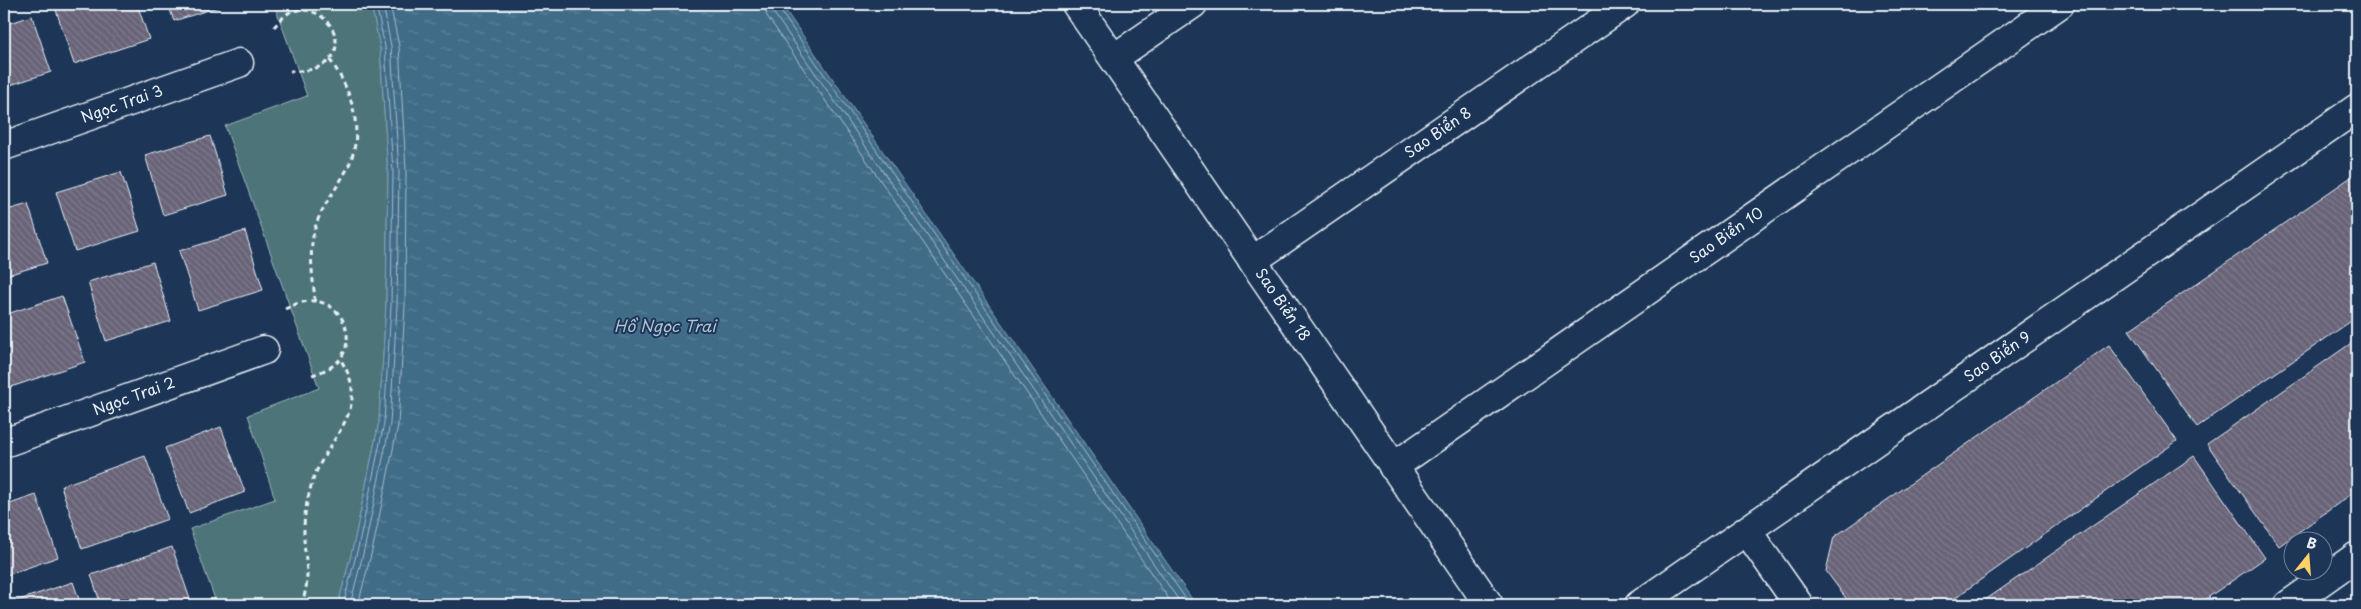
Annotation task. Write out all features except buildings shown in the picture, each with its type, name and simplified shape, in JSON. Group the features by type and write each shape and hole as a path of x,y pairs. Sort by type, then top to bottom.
{"street":[{"name":"Sao Biển 18","path":"1076,4 1489,605"},
{"path":"1114,58 1193,4"},
{"name":"Sao Biển 8","path":"1252,261 1625,4"},
{"name":"Sao Biển 10","path":"1393,467 2060,4"},
{"name":"Ngọc Trai 3","path":"4,146 240,63"},
{"name":"Sao Biển 9","path":"1640,605 2357,108"},
{"name":"Ngọc Trai 2","path":"4,443 264,350"},
{"path":"1746,531 1799,605"},
{"path":"2288,605 2357,556"}],"path":[{"path":"303,4 306,10"},
{"path":"274,27 291,12 306,10 325,16 333,26 336,47 330,60 317,68 290,71"},
{"path":"315,301 312,251 314,229 322,210 346,171 353,155 357,137 350,94 342,77 330,60"},
{"path":"285,309 300,302 315,301 331,306 343,318 349,332 340,359 327,369 310,376"},
{"path":"301,605 308,584 304,529 312,481 327,449 349,417 352,406 353,389 350,374 340,359"}],"green space":[{"path":"274,4 371,4 380,47 388,173 386,305 379,422 354,543 338,605 217,605 190,529 275,499 248,415 319,388 225,126 307,96"}],"water":[{"name":"Hồ Ngọc Trai","path":"371,4 781,4 1196,605 338,605 354,543 379,422 386,305 388,173 380,47"}]}
